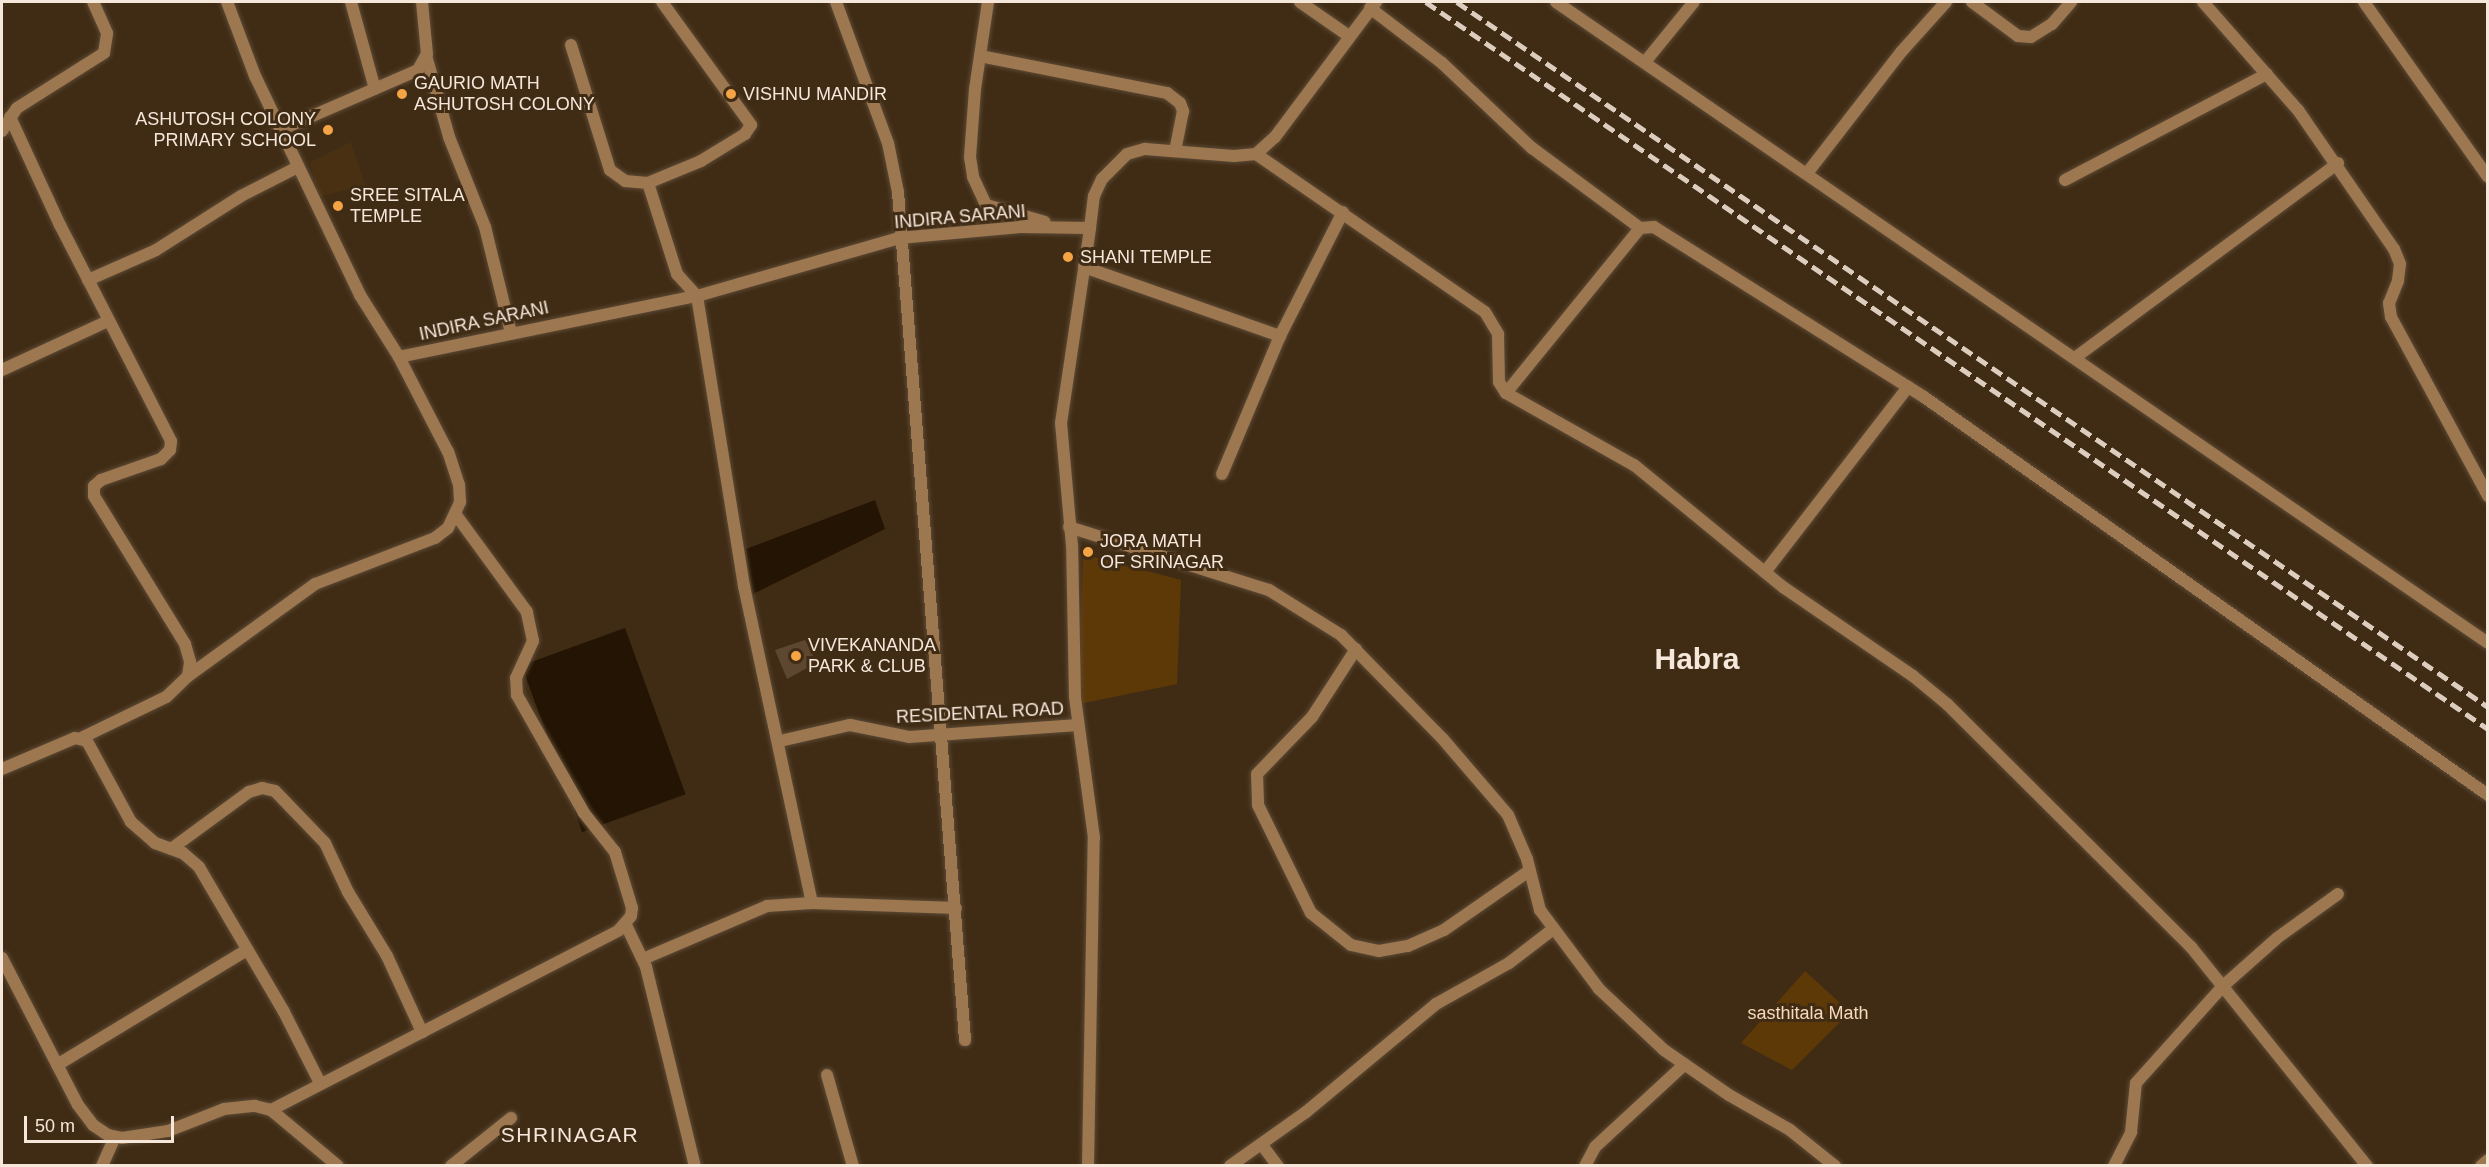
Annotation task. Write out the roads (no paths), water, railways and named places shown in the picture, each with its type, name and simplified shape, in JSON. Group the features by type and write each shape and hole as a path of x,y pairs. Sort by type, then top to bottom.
{"street":[{"path":"2,132 10,117 37,94 104,53 107,33 93,2"},
{"path":"2,769 81,738 166,696 188,676 315,584 435,538 448,528 456,515 459,485 448,452 399,357 360,295 280,130 227,2"},
{"path":"351,2 375,89"},
{"path":"422,2 427,59 449,137 485,227 511,333"},
{"path":"571,45 610,170 625,181 648,183 711,155 745,134 751,125 662,2"},
{"path":"836,2 888,143 898,192 899,238 915,375 939,734 956,908 965,1040"},
{"path":"988,2 970,157 973,177 986,205 1068,228"},
{"path":"1300,2 1349,36"},
{"path":"1556,2 1808,172 2487,643"},
{"path":"1645,62 1694,2"},
{"path":"1808,172 1902,51 1946,2"},
{"path":"1972,2 2018,36 2031,37 2052,24 2071,2"},
{"path":"2203,2 2267,74 2338,164 2394,249 2400,264 2398,281 2389,303 2391,317 2487,496"},
{"path":"2364,2 2487,177"},
{"path":"1088,1166 1094,838 1078,726 1069,527 1061,423 1094,196 1102,179 1127,154 1145,149 1234,156 1256,154 1275,137 1373,5 1442,63 1532,148 1640,228"},
{"path":"980,56 1167,93 1180,103 1183,111 1175,151"},
{"path":"280,130 418,70 427,59"},
{"path":"2066,180 2267,74"},
{"path":"10,117 108,321 171,441 170,450 161,459 101,480 94,486 94,496 185,644 190,662 188,676"},
{"path":"1256,154 1485,312 1498,334 1499,382 1506,393 1634,465 1765,572 1948,705 2191,947 2367,1166"},
{"path":"2076,357 2338,164"},
{"path":"88,280 156,250 241,196 298,167"},
{"path":"648,183 677,274 697,296 744,586 780,741 812,903"},
{"path":"1222,474 1280,336 1343,212"},
{"path":"1506,393 1640,228 1654,226 1908,387 2487,795"},
{"name":"INDIRA SARANI","path":"399,357 697,296 899,238 1021,227 1090,228"},
{"path":"1084,267 1280,336"},
{"path":"2,370 108,321"},
{"path":"1765,572 1908,387"},
{"path":"271,1110 626,925 632,908 615,852 584,813 517,695 516,678 534,641 527,612 456,515"},
{"path":"1069,527 1269,590 1341,635 1492,794 1519,835 1539,910 1599,989 1685,1064 1790,1130 1835,1166"},
{"path":"1356,649 1311,717 1257,774 1258,805 1311,913 1338,936 1362,949 1379,951 1408,946 1444,930 1529,871"},
{"name":"RESIDENTAL ROAD","path":"780,741 850,725 887,735 1078,726"},
{"path":"81,738 94,751 131,822 155,843 183,853 199,867 320,1083"},
{"path":"171,849 249,792 262,788 275,791 325,843 348,892 387,956 422,1032"},
{"path":"2114,1166 2131,1132 2136,1083 2223,986 2277,938 2338,894"},
{"path":"643,960 750,911 812,903 956,908"},
{"path":"626,925 643,960 695,1166"},
{"path":"1230,1166 1262,1145 1436,1005 1509,963 1552,930"},
{"path":"57,1065 247,950"},
{"path":"2,958 6,979 57,1065 78,1106 93,1125 115,1137 179,1129 225,1109 255,1106 271,1110 338,1165"},
{"path":"1585,1166 1595,1147 1685,1064"},
{"path":"827,1075 853,1166"},
{"path":"452,1166 511,1118"},
{"path":"102,1166 115,1137"},
{"path":"1262,1145 1278,1166"},
{"path":"2481,1166 2487,1160"}],"railway":[{"path":"1426,2 2488,729"},
{"path":"1457,2 2488,707"}],"place":[{"name":"GAURIO MATH ASHUTOSH COLONY","path":"402,94"},
{"name":"VISHNU MANDIR","path":"731,94"},
{"name":"ASHUTOSH COLONY PRIMARY SCHOOL","path":"328,130"},
{"name":"SREE SITALA TEMPLE","path":"338,206"},
{"name":"SHANI TEMPLE","path":"1068,257"},
{"name":"JORA MATH OF SRINAGAR","path":"1088,552"},
{"name":"VIVEKANANDA PARK & CLUB","path":"796,656"}],"district":[{"name":"Habra","path":"1697,659"},
{"name":"SHRINAGAR","path":"570,1135"}],"park label":[{"name":"sasthitala Math","path":"1808,1013"}]}
